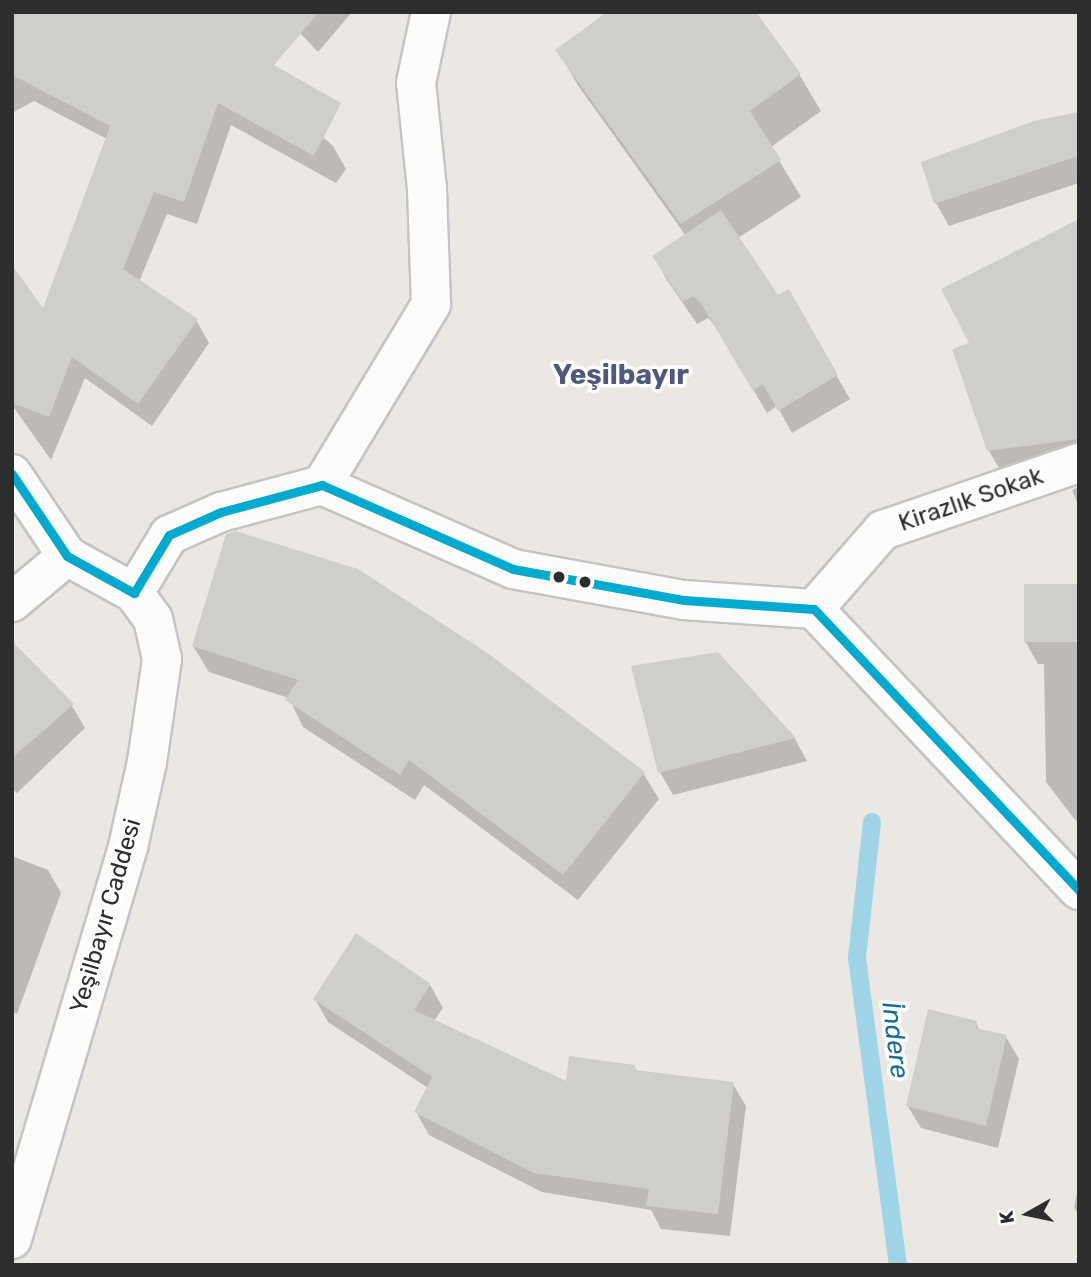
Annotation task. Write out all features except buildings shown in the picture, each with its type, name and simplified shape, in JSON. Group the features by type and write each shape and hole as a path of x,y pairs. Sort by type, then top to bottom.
{"street":[{"path":"322,485 432,304 427,189 416,83 431,12"},
{"name":"Kirazlık Sokak","path":"814,610 883,530 1079,463"},
{"path":"12,474 67,556 134,593 169,535 220,512 322,485 513,569 684,600 814,610 1079,890"},
{"path":"12,602 67,556"},
{"name":"Yeşilbayır Caddesi","path":"12,1239 128,847 147,762 162,659 153,619 134,593"}],"waterway":[{"name":"İndere","path":"872,822 857,958 898,1265"}],"transit line":[{"path":"12,474 67,556 134,593"},
{"path":"134,593 169,535 221,512 322,485 513,569 684,600 814,609"},
{"path":"814,609 1079,890"}],"district":[{"name":"Yeşilbayır","path":"621,375"}]}
